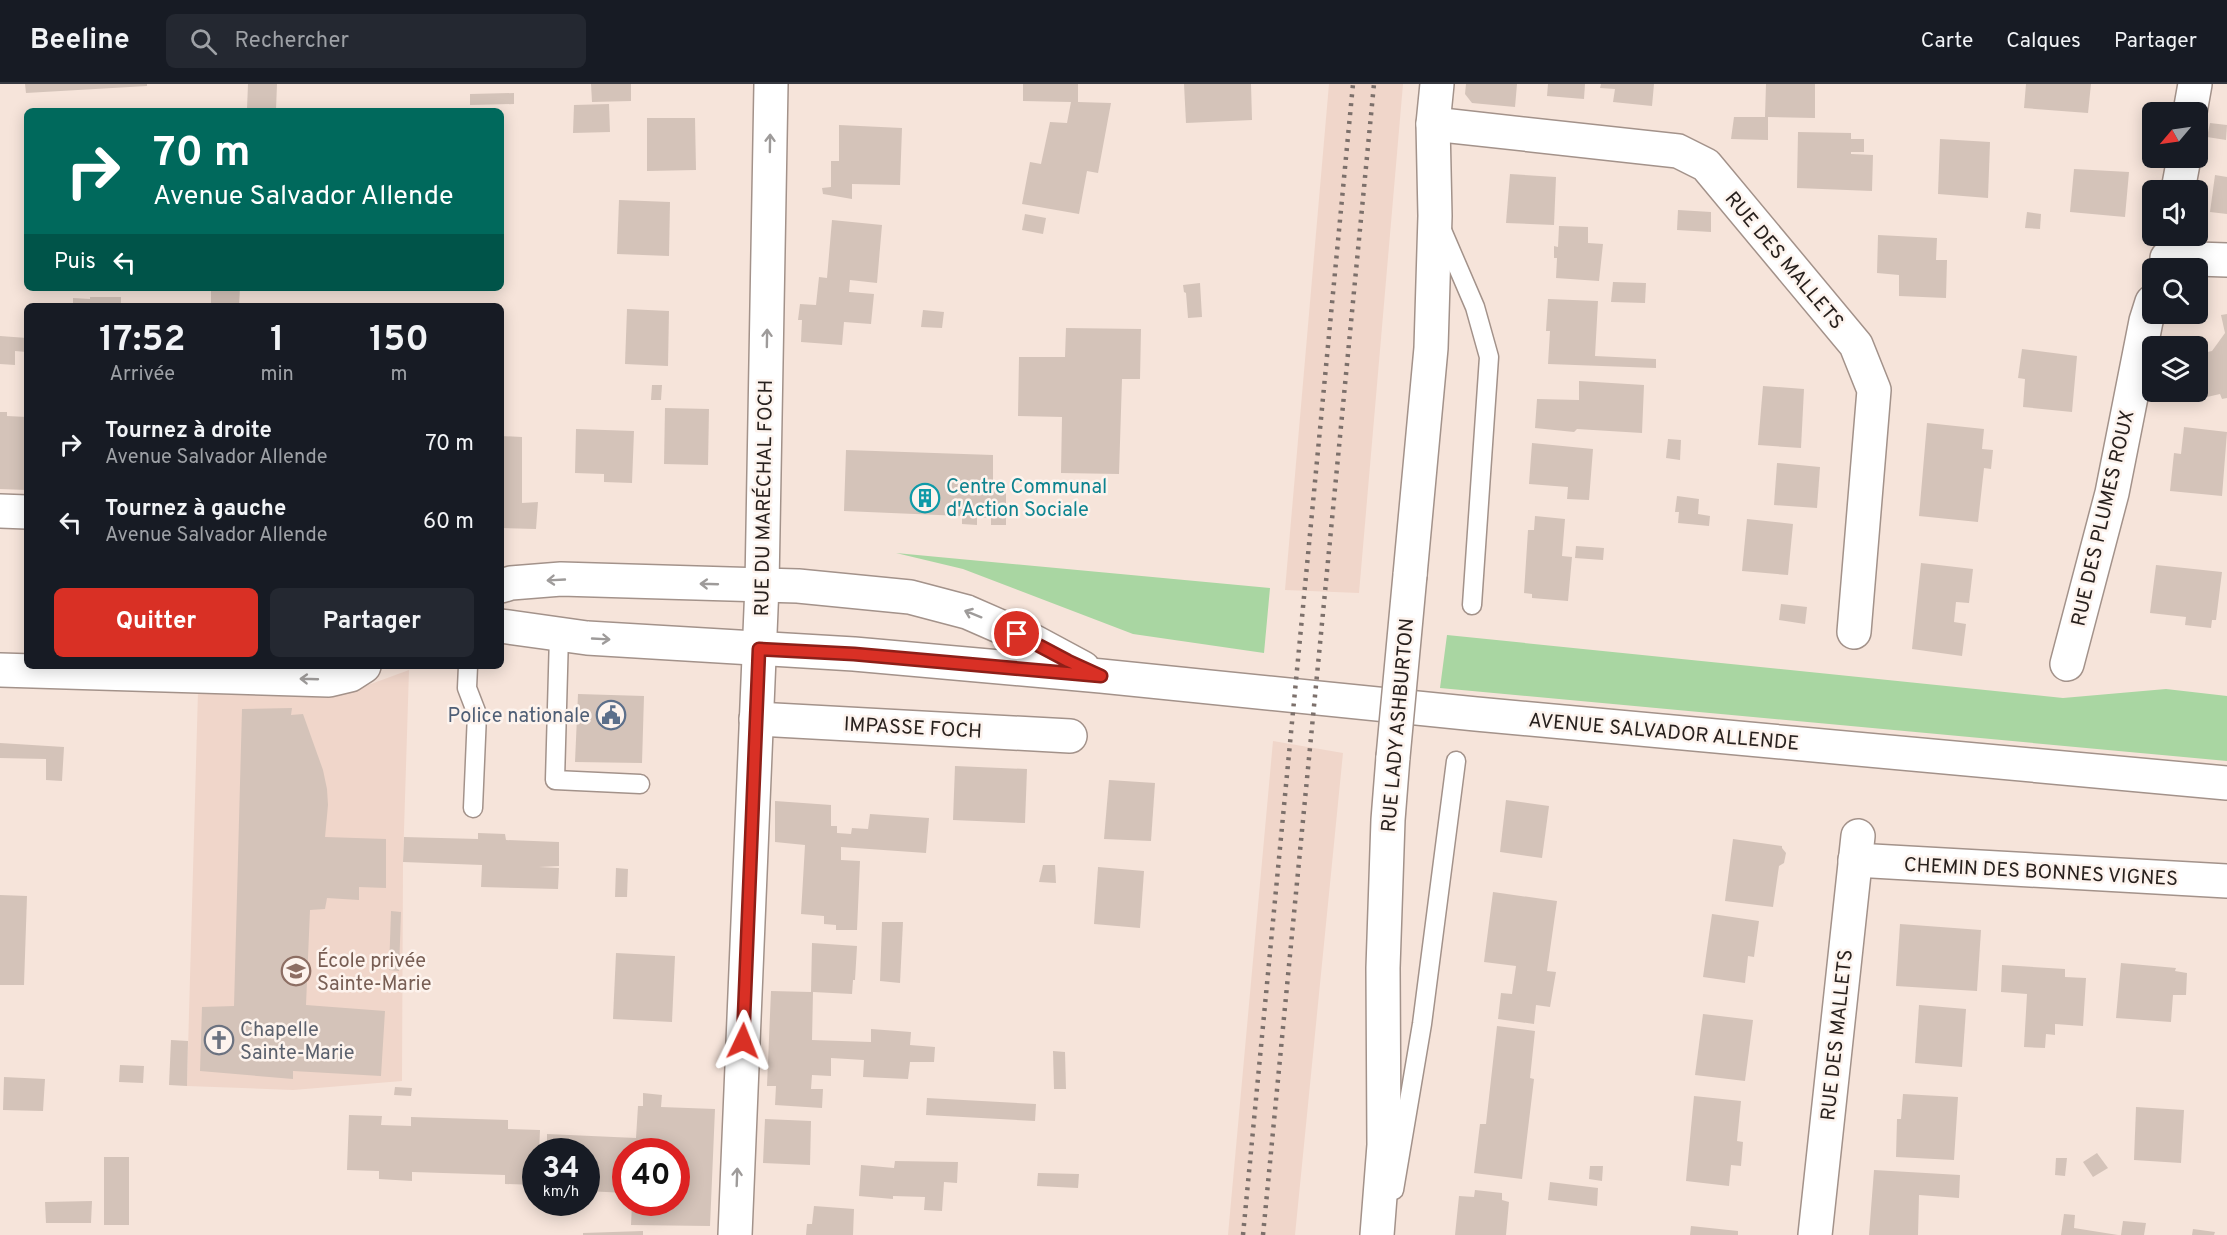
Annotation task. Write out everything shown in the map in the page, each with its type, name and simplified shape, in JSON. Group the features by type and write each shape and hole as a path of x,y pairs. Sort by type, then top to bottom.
{"street":[{"name":"RUE DU MARÉCHAL FOCH","path":"735,1235 762,585 771,84"},
{"name":"RUE LADY ASHBURTON","path":"1377,1235 1384,1145 1383,968 1388,820 1431,348 1435,216 1434,124 1437,84"},
{"path":"2192,102 2195,84"},
{"name":"RUE DES MALLETS","path":"1434,124 1678,151 1706,165 1856,345 1874,390 1854,632"},
{"path":"2168,254 2227,260"},
{"name":"RUE DES PLUMES ROUX","path":"2067,664 2112,493 2145,324"},
{"path":"0,511 24,512"},
{"name":"AVENUE SALVADOR ALLENDE","path":"504,585 561,579 798,586 910,597 967,612 1004,627 1101,676"},
{"name":"AVENUE SALVADOR ALLENDE","path":"504,627 559,636 854,654 1101,676 1476,714 2227,783"},
{"path":"0,670 329,680 350,675 359,669"},
{"name":"IMPASSE FOCH","path":"756,719 1071,736"},
{"name":"RUE DES MALLETS","path":"1815,1235 1857,848"},
{"name":"CHEMIN DES BONNES VIGNES","path":"1857,848 2227,881"}],"lane":[{"name":"RUE LADY ASHBURTON","path":"1435,216 1475,307 1489,357 1472,605"},
{"path":"559,636 555,780 640,784"},
{"path":"468,669 467,688 477,714 473,808"},
{"path":"1384,1235 1398,1174 1422,1024 1456,761"}],"shaded area":[{"path":"1329,84 1403,84 1359,593 1285,590"},
{"name":"École privée Sainte-Marie","path":"409,670 403,862 402,1081 293,1090 187,1086 198,691 349,692"},
{"path":"1273,741 1343,753 1295,1235 1228,1235"}],"green space":[{"path":"896,553 1270,588 1264,653 1133,634 963,569"},
{"path":"1447,635 2063,698 2166,689 2227,696 2227,761 1440,688"}],"building":[{"path":"25,84 147,84 147,86 26,93"},
{"path":"248,84 277,84 276,108 247,108"},
{"path":"591,84 631,84 631,101 592,102"},
{"path":"1023,84 1078,84 1078,102 1111,103 1098,173 1087,171 1079,214 1022,204 1030,162 1041,164 1050,122 1067,123 1071,102 1023,101"},
{"path":"1184,84 1251,84 1252,120 1186,123"},
{"path":"1466,84 1517,84 1515,107 1472,103 1465,94"},
{"path":"1548,84 1585,84 1584,99 1547,96"},
{"path":"1601,84 1654,84 1652,106 1613,102 1615,89 1600,88"},
{"path":"1766,84 1815,84 1815,118 1768,117 1768,140 1731,139 1734,117 1765,117"},
{"path":"2026,84 2091,84 2088,113 2024,108"},
{"path":"514,93 514,104 470,105 470,94"},
{"path":"609,104 610,132 573,133 574,105"},
{"path":"647,118 695,118 696,170 647,171"},
{"path":"2210,123 2227,125 2226,140 2208,137"},
{"path":"839,125 902,128 900,185 852,184 852,199 823,194 822,188 831,187 831,161 839,161"},
{"path":"1798,132 1851,133 1851,139 1864,139 1864,152 1851,152 1851,154 1873,155 1872,191 1797,188"},
{"path":"1940,139 1990,142 1988,198 1938,194"},
{"path":"2074,169 2129,172 2125,217 2070,212"},
{"path":"1510,174 1556,177 1554,225 1506,223"},
{"path":"2215,175 2227,177 2227,214 2210,212"},
{"path":"619,200 670,202 669,256 617,254"},
{"path":"1678,210 1711,212 1711,232 1677,230"},
{"path":"2027,212 2041,214 2040,229 2025,228"},
{"path":"1025,214 1046,218 1043,234 1022,230"},
{"path":"832,220 882,225 877,283 850,280 849,292 874,294 871,324 844,322 842,345 801,342 802,320 798,320 800,304 816,305 819,277 827,278"},
{"path":"1559,226 1588,227 1588,243 1603,244 1599,281 1556,278 1557,258 1554,258 1554,246 1558,247"},
{"path":"1878,235 1937,238 1936,260 1947,260 1946,298 1899,296 1899,275 1877,273"},
{"path":"1613,282 1646,283 1645,303 1611,302"},
{"path":"1200,283 1202,317 1188,318 1183,285"},
{"path":"211,291 240,291 239,303 211,303"},
{"path":"90,297 121,297 121,303 73,303 73,298 90,299"},
{"path":"1548,299 1598,301 1595,356 1656,359 1656,368 1548,364 1550,331 1546,331"},
{"path":"627,309 669,311 668,366 625,364"},
{"path":"923,310 944,312 942,328 921,327"},
{"path":"2227,314 2227,398 2222,399 2220,394 2208,397 2208,352 2212,351 2225,333 2221,315"},
{"path":"1066,328 1141,329 1140,379 1122,379 1119,474 1061,473 1062,417 1018,416 1019,357 1065,357"},
{"path":"0,336 24,338 24,352 15,351 15,365 0,364"},
{"path":"2022,349 2077,356 2072,412 2023,407 2025,379 2018,378"},
{"path":"1579,381 1644,385 1642,433 1577,429 1574,432 1535,428 1537,399 1579,400"},
{"path":"652,385 662,385 661,400 651,400"},
{"path":"1763,386 1804,389 1801,448 1758,445"},
{"path":"665,408 709,409 708,465 664,464"},
{"path":"0,412 7,412 7,416 24,417 24,490 0,489"},
{"path":"1927,423 1984,429 1982,449 1993,450 1991,469 1984,468 1978,522 1919,516"},
{"path":"2184,427 2227,432 2222,496 2170,491 2174,453 2181,454"},
{"path":"576,429 634,431 632,483 604,482 604,474 575,473"},
{"path":"504,436 522,437 522,503 538,502 536,529 504,528"},
{"path":"1668,439 1681,440 1680,460 1666,458"},
{"path":"1532,443 1593,449 1589,500 1567,499 1568,487 1529,484"},
{"name":"Centre Communal d'Action Sociale","path":"846,450 993,455 993,483 1006,484 1006,525 991,525 991,518 977,517 977,525 962,524 962,516 844,511"},
{"path":"1777,463 1820,467 1817,508 1774,505"},
{"path":"1677,496 1699,499 1698,514 1710,516 1709,526 1678,523 1679,512 1675,512"},
{"path":"1535,516 1565,519 1562,556 1572,557 1568,601 1532,598 1532,594 1524,593 1528,530 1534,530"},
{"path":"1747,519 1793,524 1788,575 1742,571"},
{"path":"1576,546 1604,548 1603,560 1575,558"},
{"path":"1921,563 1973,569 1969,603 1956,602 1954,622 1966,624 1962,656 1912,649"},
{"path":"2156,565 2222,572 2216,620 2212,620 2211,628 2185,625 2186,617 2150,613"},
{"path":"1781,604 1807,607 1805,624 1779,620"},
{"path":"578,694 644,696 642,763 575,762"},
{"name":"École privée Sainte-Marie","path":"292,708 291,715 303,714 323,770 328,805 325,837 386,839 386,888 359,887 359,900 327,898 325,909 310,910 306,1005 385,1011 381,1076 293,1071 293,1079 200,1071 202,1007 234,1006 242,709"},
{"path":"0,743 64,747 62,781 46,780 46,759 0,758"},
{"path":"955,766 1027,769 1025,823 953,820"},
{"path":"1109,780 1155,783 1151,841 1104,839"},
{"path":"1506,800 1549,806 1542,858 1500,852"},
{"path":"775,801 831,805 831,826 837,826 837,833 851,834 852,828 868,829 870,814 929,818 926,853 841,847 841,860 860,861 857,930 836,930 836,925 824,924 824,916 801,914 805,845 775,842"},
{"path":"478,833 505,834 506,840 559,842 559,866 539,867 559,868 558,889 481,887 482,865 403,862 404,837 478,839"},
{"path":"1733,839 1782,846 1786,853 1784,863 1779,866 1773,907 1725,901"},
{"path":"1043,865 1055,865 1056,883 1039,882"},
{"path":"1098,867 1144,871 1140,928 1094,924"},
{"path":"616,868 628,869 627,897 615,897"},
{"path":"1493,892 1557,901 1547,971 1556,972 1550,1007 1536,1005 1534,1024 1498,1019 1501,993 1512,994 1516,966 1484,962"},
{"path":"0,895 27,896 24,985 0,985"},
{"path":"391,911 401,912 399,971 389,970"},
{"path":"1712,914 1759,921 1754,957 1748,956 1745,983 1703,977"},
{"path":"882,922 903,922 900,983 880,981"},
{"path":"1900,924 1981,930 1977,991 1896,986"},
{"path":"812,943 857,946 852,994 813,992 812,1040 871,1042 871,1029 911,1032 910,1045 935,1047 934,1062 910,1062 908,1079 863,1077 864,1060 831,1058 831,1076 812,1075 811,1089 823,1089 822,1108 775,1105 776,1086 767,1086 771,991 811,992"},
{"path":"616,953 675,956 672,1022 613,1019"},
{"path":"2121,963 2176,968 2175,971 2187,973 2186,995 2173,995 2171,1022 2116,1018"},
{"path":"2002,965 2065,969 2065,977 2086,978 2083,1026 2055,1024 2055,1035 2046,1034 2045,1048 2024,1047 2027,994 2001,992"},
{"path":"1919,1005 1966,1009 1962,1067 1915,1063"},
{"path":"1703,1014 1753,1020 1745,1081 1695,1075"},
{"path":"1497,1026 1535,1031 1530,1078 1534,1079 1522,1179 1474,1173 1480,1124 1486,1124"},
{"path":"171,1040 188,1041 187,1086 169,1085"},
{"path":"1053,1051 1065,1052 1066,1089 1054,1089"},
{"path":"120,1065 144,1066 143,1083 119,1082"},
{"path":"4,1077 45,1079 43,1111 3,1110"},
{"path":"395,1087 412,1088 411,1096 394,1095"},
{"path":"643,1093 662,1095 661,1107 715,1109 710,1226 631,1225 631,1216 690,1216 690,1138 636,1138 638,1106 643,1106"},
{"path":"1903,1094 1958,1097 1954,1160 1896,1157 1897,1119 1901,1119"},
{"path":"1694,1096 1741,1101 1737,1141 1743,1142 1741,1166 1731,1165 1729,1186 1686,1181"},
{"path":"927,1098 1036,1104 1035,1121 926,1115"},
{"path":"2136,1107 2184,1110 2181,1163 2134,1160"},
{"path":"349,1115 382,1116 381,1125 411,1126 411,1117 508,1120 508,1129 540,1130 540,1138 522,1138 522,1185 505,1184 505,1175 412,1172 412,1181 379,1179 379,1171 347,1170"},
{"path":"765,1119 811,1121 810,1165 763,1163"},
{"path":"547,1134 636,1138 612,1138 612,1192 600,1192 600,1138 547,1138"},
{"path":"2097,1153 2108,1168 2093,1177 2083,1162"},
{"path":"104,1157 129,1157 129,1225 104,1225"},
{"path":"2056,1158 2067,1158 2065,1176 2055,1175"},
{"path":"895,1161 958,1162 957,1183 944,1182 942,1211 924,1210 925,1197 893,1196 893,1199 859,1196 861,1165 894,1168"},
{"path":"1590,1166 1603,1166 1602,1181 1589,1179"},
{"path":"1874,1170 1960,1175 1959,1198 1919,1195 1918,1235 1869,1235"},
{"path":"1038,1173 1079,1174 1078,1188 1037,1186"},
{"path":"1550,1182 1598,1188 1597,1206 1548,1200"},
{"path":"1475,1190 1502,1193 1502,1200 1509,1202 1506,1235 1455,1235 1459,1196 1474,1197"},
{"path":"92,1201 91,1223 46,1223 45,1202"},
{"path":"814,1206 854,1209 853,1235 806,1235 807,1224 812,1224"},
{"path":"2064,1214 2075,1215 2074,1228 2118,1235 2061,1235"},
{"path":"2123,1221 2146,1223 2144,1235 2121,1235"},
{"path":"1691,1226 1738,1231 1738,1235 1690,1235"},
{"path":"2193,1229 2215,1232 2214,1235 2192,1235"},
{"path":"643,1231 643,1235 583,1235 583,1233"}],"railway":[{"path":"1243,1235 1353,84"},
{"path":"1263,1235 1374,84"}],"place":[{"name":"Centre Communal d'Action Sociale","path":"925,498"},
{"name":"Police nationale","path":"611,715"},
{"name":"École privée Sainte-Marie","path":"296,971"},
{"name":"Chapelle Sainte-Marie","path":"219,1040"}],"route":[{"path":"743,1041 759,649 854,654 1101,676 1017,634"}]}
